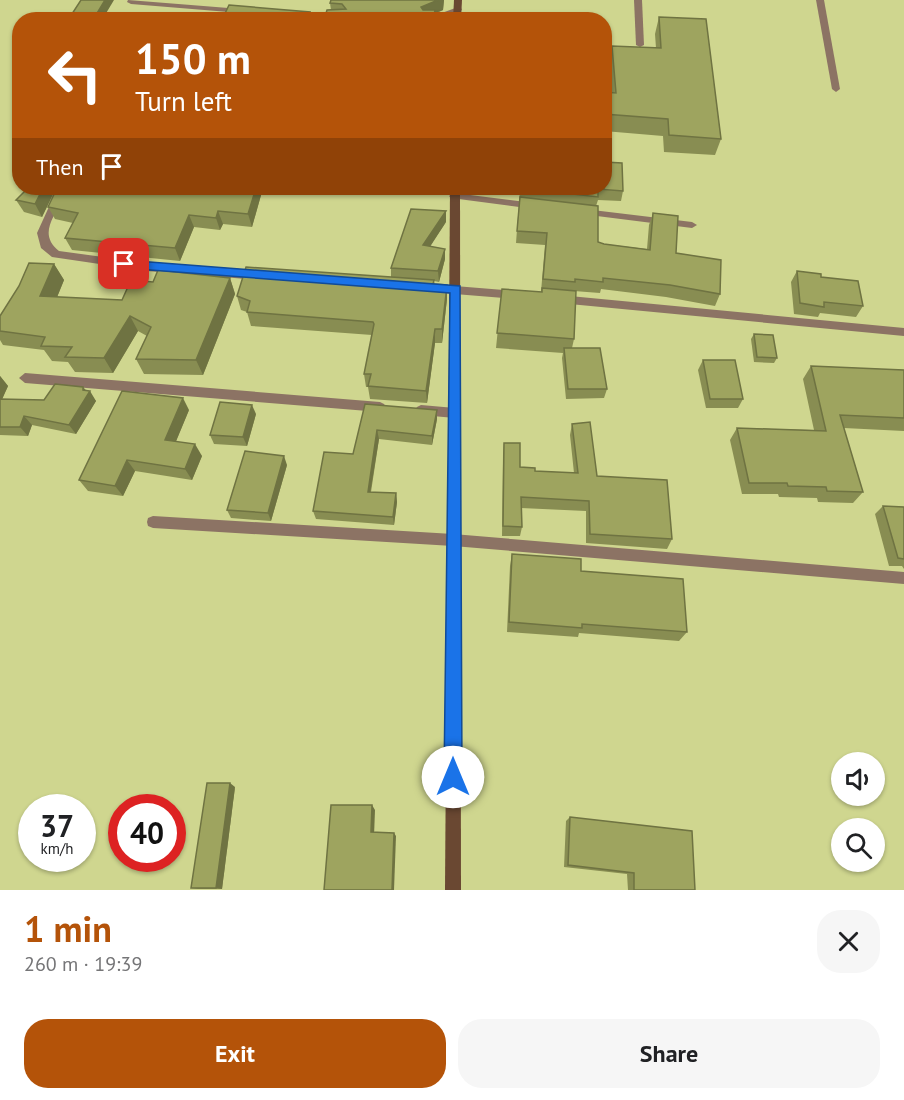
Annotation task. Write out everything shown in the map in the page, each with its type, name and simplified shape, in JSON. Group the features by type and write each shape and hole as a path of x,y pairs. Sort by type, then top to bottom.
{"street":[{"path":"638,0 640,45"},
{"path":"820,0 836,89"},
{"path":"132,2 248,12"},
{"path":"442,12 458,4"},
{"path":"59,195 42,233 45,245 56,254 147,267 266,276"},
{"path":"453,890 455,195"},
{"path":"473,195 550,208"},
{"path":"573,211 692,225"},
{"path":"420,287 525,296"},
{"path":"548,298 904,332"},
{"path":"25,378 455,413"},
{"path":"153,522 453,540 904,578"}],"building":[{"path":"81,0 105,0 98,12 73,12"},
{"path":"331,0 438,0 421,7 423,10 435,10 435,12 326,12 327,10 346,9 342,4 330,3"},
{"path":"229,5 310,12 226,12"},
{"path":"659,17 706,19 721,139 669,135 668,119 612,115 612,93 616,93 612,46 661,48"},
{"path":"612,162 622,163 623,191 612,190"},
{"path":"21,195 40,195 35,204 16,200"},
{"path":"54,195 254,195 248,214 218,211 216,218 189,215 175,248 65,238 78,213 48,207"},
{"path":"520,197 598,206 598,242 650,250 653,213 678,216 676,253 721,260 720,294 670,285 603,278 603,282 543,279 547,233 517,231"},
{"path":"411,209 446,211 423,245 445,249 438,271 391,268"},
{"path":"29,263 54,264 40,296 122,300 131,280 153,282 158,270 230,278 196,360 136,359 151,327 130,316 104,358 65,357 72,347 41,346 45,337 0,331 0,316 19,286"},
{"path":"246,267 434,280 433,284 447,285 442,329 435,329 426,391 368,386 371,374 364,374 373,322 247,312 250,301 237,296"},
{"path":"797,271 821,274 821,277 858,281 863,306 824,302 824,307 800,303"},
{"path":"542,288 576,291 574,339 497,333 502,289 542,292"},
{"path":"754,334 773,335 777,358 757,357"},
{"path":"564,348 600,348 607,389 568,389"},
{"path":"703,360 735,360 743,399 710,399"},
{"path":"811,366 904,370 904,418 840,415 863,492 827,491 826,487 788,486 787,483 749,483 737,428 826,431"},
{"path":"55,384 83,387 83,390 90,391 69,425 24,416 20,427 0,427 0,399 44,400"},
{"path":"122,391 183,398 165,440 195,444 185,469 127,460 115,486 79,480"},
{"path":"220,402 252,405 243,437 210,435"},
{"path":"365,404 437,410 432,436 377,430 368,492 396,493 393,517 313,511 324,452 353,454"},
{"path":"590,422 597,476 667,480 672,539 590,534 589,501 521,497 522,527 503,526 504,443 520,443 520,467 535,468 535,471 578,473 572,424"},
{"path":"245,451 284,456 268,513 227,510"},
{"path":"883,506 904,507 904,559 898,558"},
{"path":"512,554 581,559 581,571 683,579 687,632 582,624 582,628 509,622"},
{"path":"207,783 230,783 216,888 191,888"},
{"path":"331,805 372,805 371,832 394,833 392,890 324,890"},
{"path":"570,817 692,831 695,890 634,890 634,873 568,865"}],"route":[{"path":"124,264 456,290 453,777"}]}
